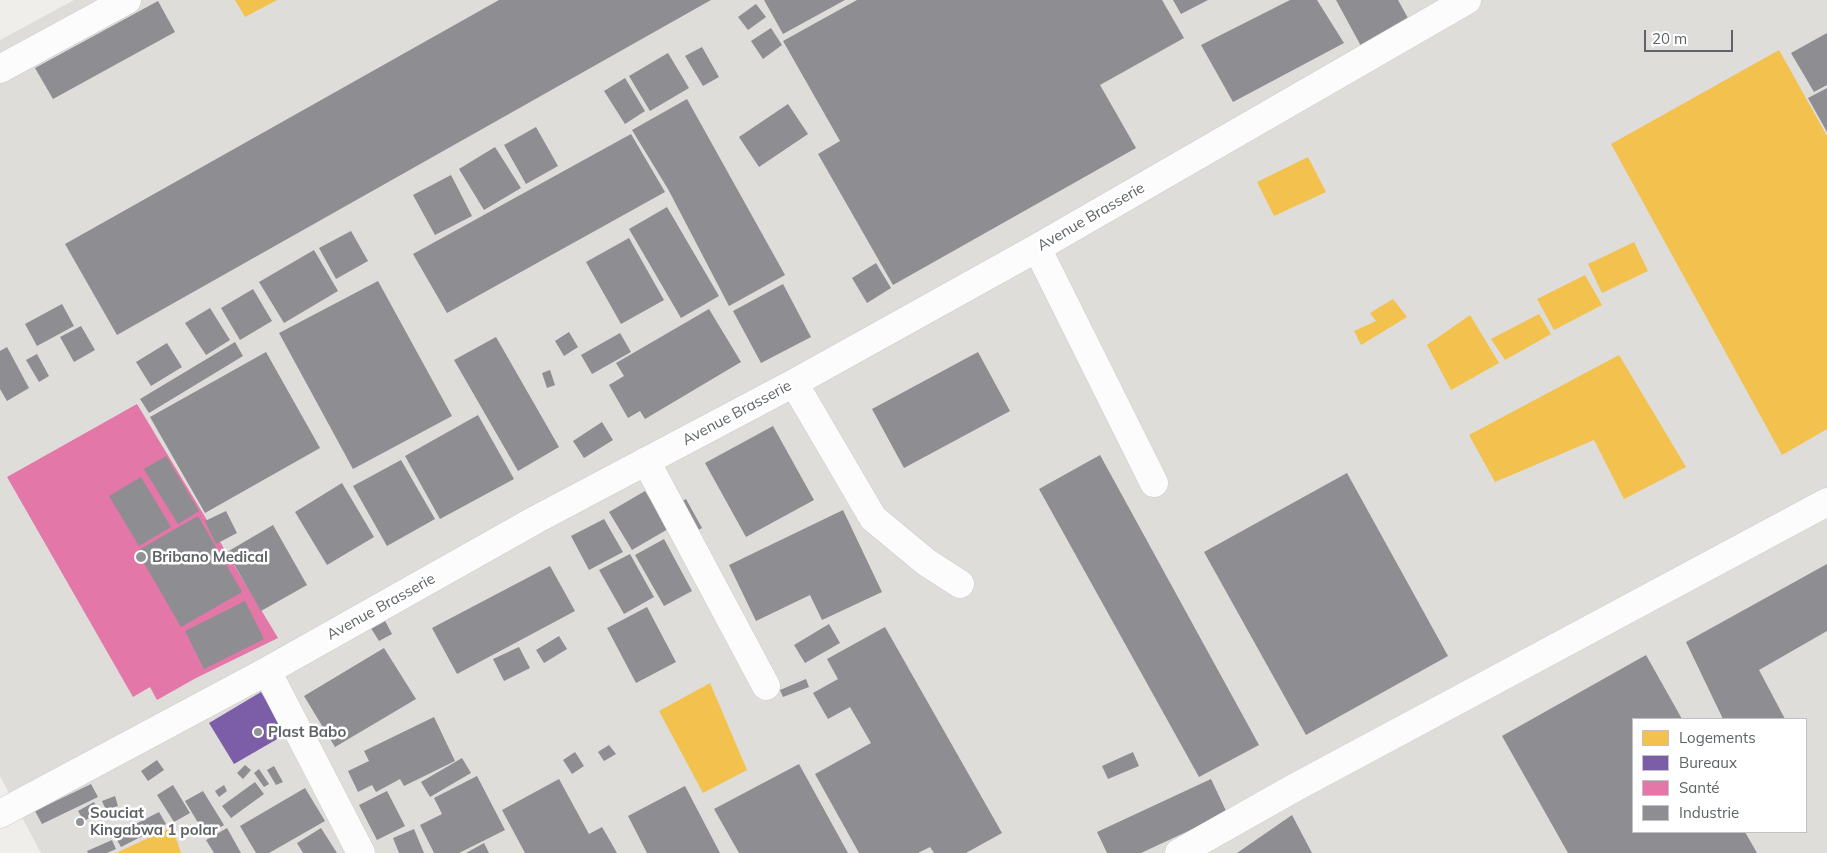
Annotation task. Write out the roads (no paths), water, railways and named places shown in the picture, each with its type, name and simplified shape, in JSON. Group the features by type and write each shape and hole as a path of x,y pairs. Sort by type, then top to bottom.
{"street":[{"path":"0,69 127,0"},
{"name":"Avenue Brasserie","path":"0,814 267,671 537,519 794,383 1037,248 1467,0"},
{"path":"1037,248 1154,483"},
{"path":"794,383 873,518 926,562 960,584"},
{"path":"646,462 766,686"},
{"path":"1179,853 1294,788 1827,502"},
{"path":"267,671 361,853"}],"place":[{"name":"Bribano Medical","path":"141,557"},
{"name":"Plast Babo","path":"258,732"},
{"name":"Souciat Kingabwa 1 polar","path":"80,822"}]}
